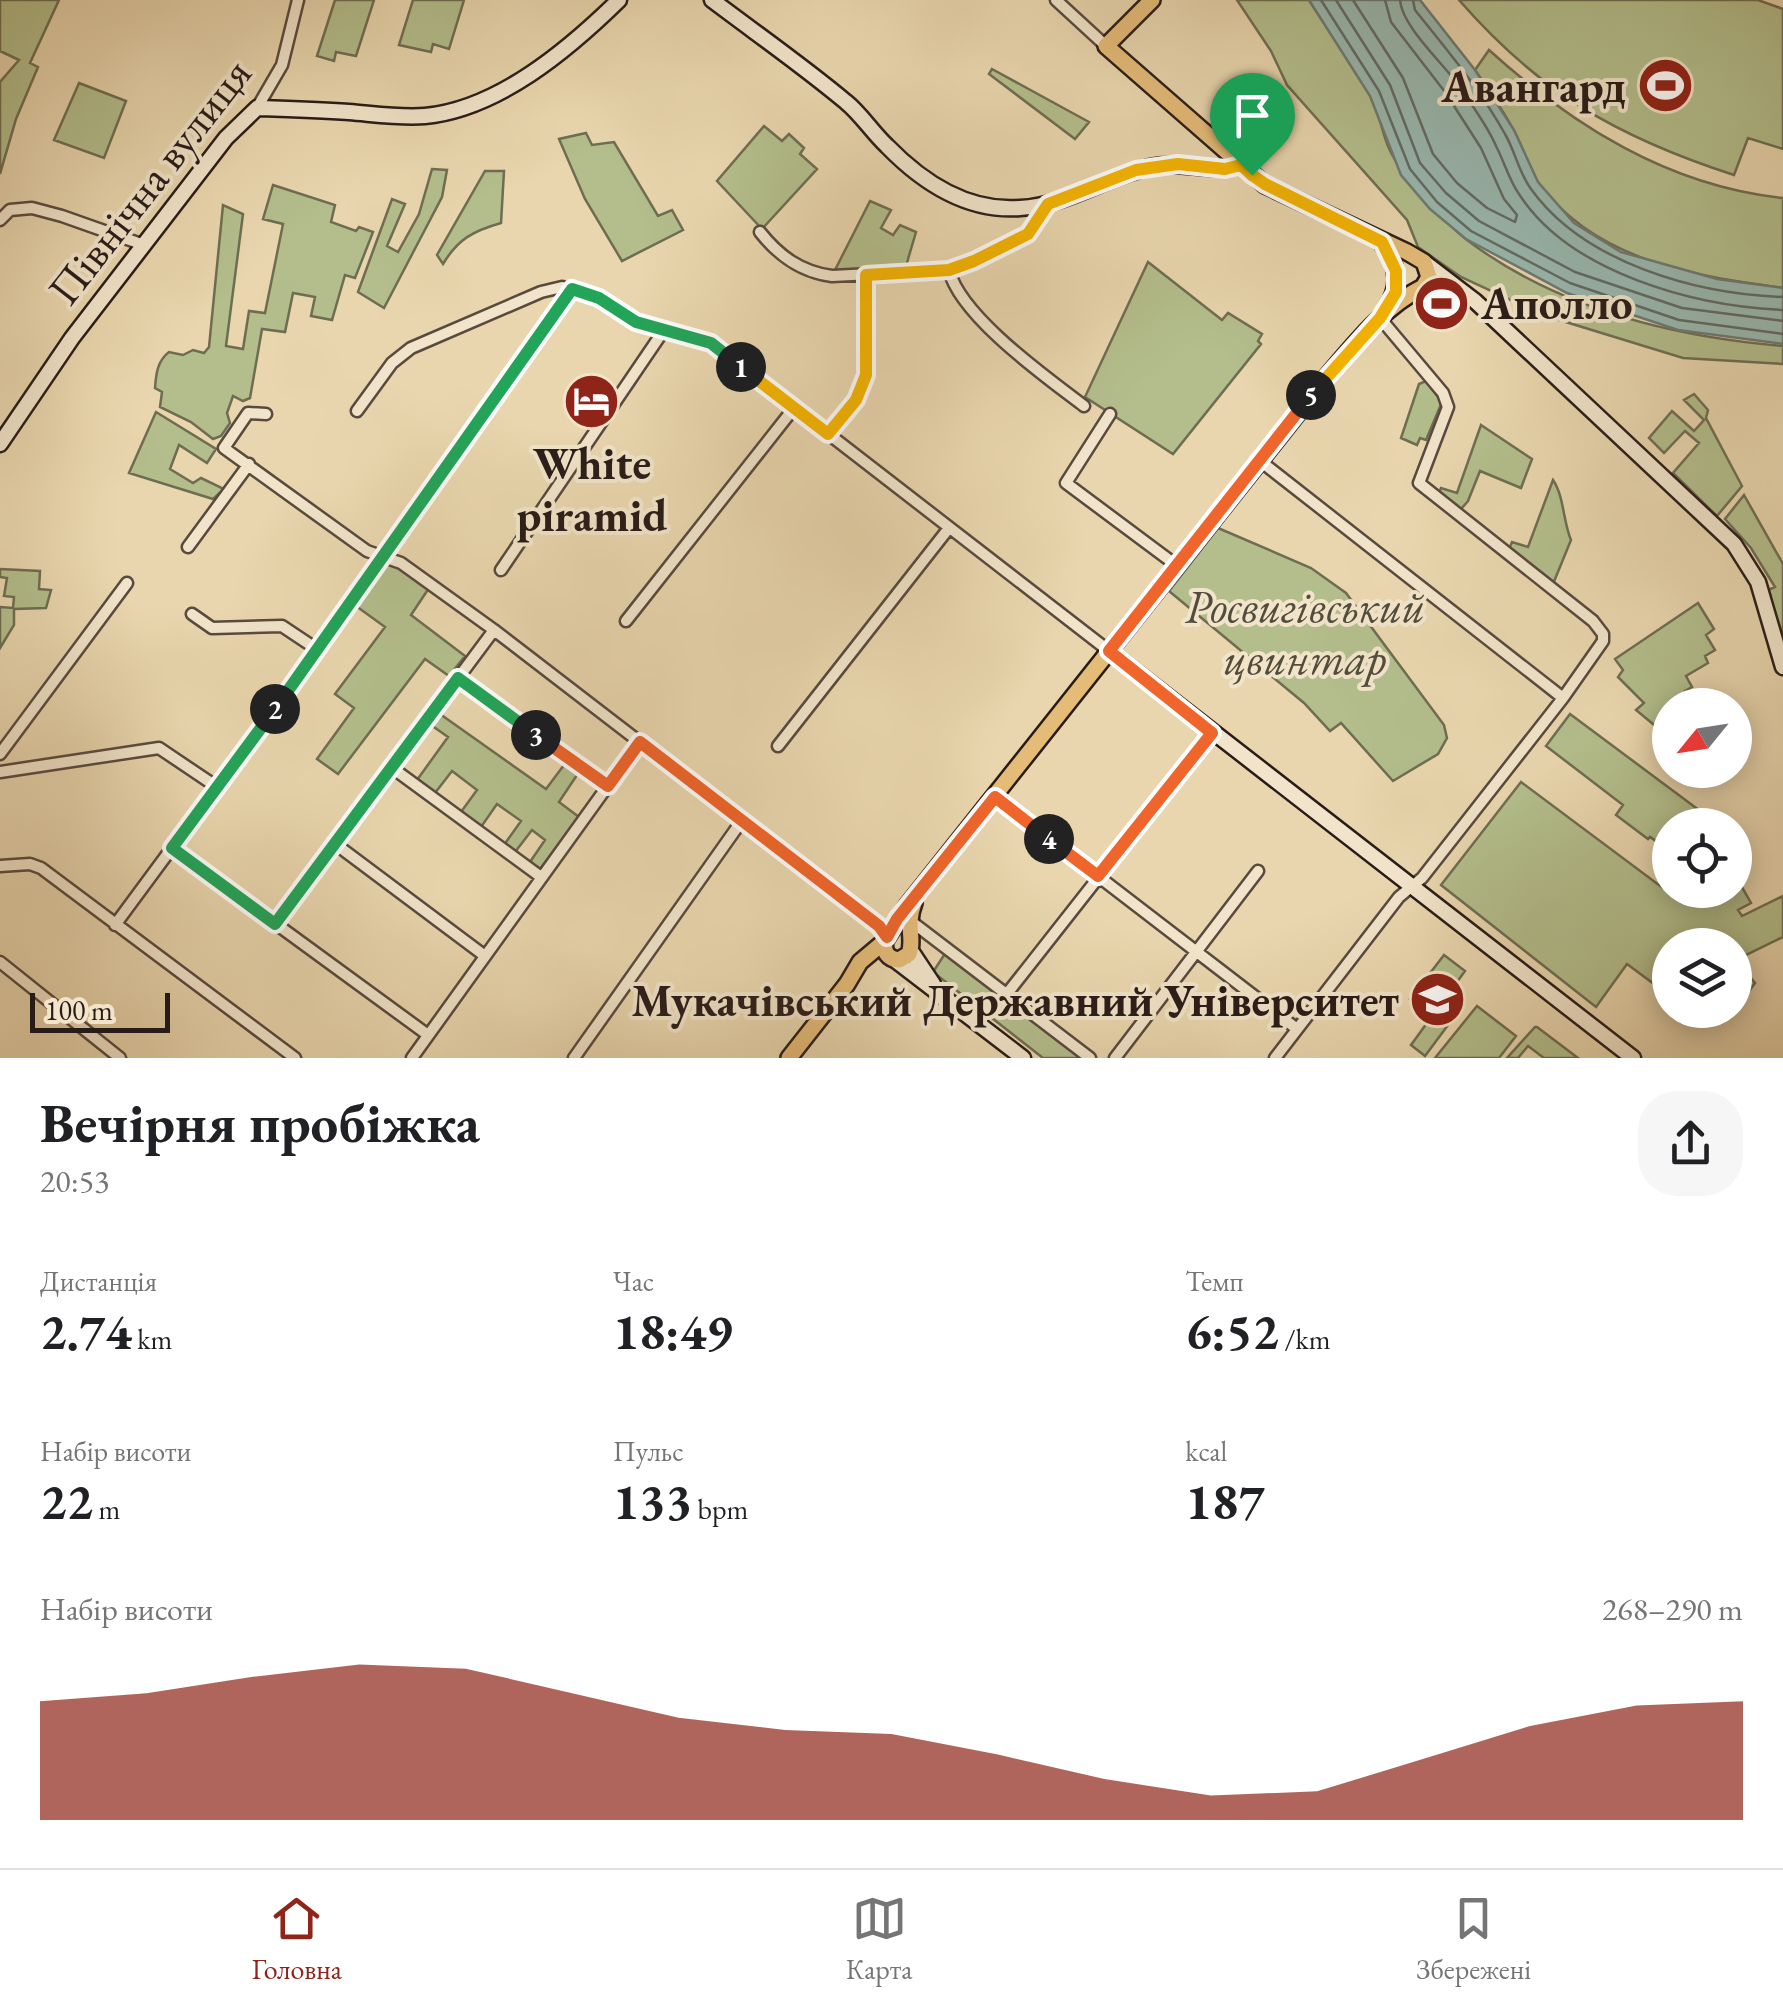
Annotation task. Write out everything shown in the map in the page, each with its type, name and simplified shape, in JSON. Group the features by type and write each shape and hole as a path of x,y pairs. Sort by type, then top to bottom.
{"main road":[{"path":"893,959 884,950 897,919 1352,347 1429,278 1421,260 1265,184 1106,46 1152,0"},
{"path":"1382,242 1402,287 1418,289"},
{"path":"1380,318 1396,292 1396,274 1402,261 1421,260"},
{"path":"847,984 870,964 906,957 910,944 908,919 915,899"},
{"path":"789,1058 860,962 899,932 910,944"}],"street":[{"name":"Північна вулиця","path":"0,444 72,338 226,138 257,108 282,65 298,0"},
{"path":"257,108 422,116 450,112 483,100 538,66 619,0"},
{"path":"712,0 851,106 884,144 929,182 983,207 1048,204 1113,178 1160,165 1225,169 1241,165"},
{"path":"1056,0 1106,46"},
{"path":"760,232 784,258 817,274 949,270 1028,234 1048,204"},
{"path":"0,220 10,210 32,208 144,244"},
{"path":"1421,260 1594,411 1734,544 1758,582 1783,668"},
{"path":"949,270 957,288 1009,348 1084,406"},
{"path":"828,434 856,400 866,375 866,275"},
{"path":"1418,289 1448,280"},
{"path":"358,411 392,363 410,348 541,292 562,287 599,298 636,322 711,343 1633,1058"},
{"path":"115,925 318,650 572,289"},
{"path":"1275,1058 1560,701 1598,650 1602,634 1593,621 1419,482 1448,406 1443,393 1380,318"},
{"path":"501,570 664,330"},
{"path":"626,622 794,408"},
{"path":"266,414 248,413 224,448 367,552 401,563 494,630 743,819 879,926 887,938"},
{"path":"1110,414 1066,483 1176,565"},
{"path":"1259,460 1560,701"},
{"path":"188,547 249,464"},
{"path":"778,746 949,528"},
{"path":"0,754 128,583"},
{"path":"192,614 212,628 282,626 318,650"},
{"path":"275,924 494,630"},
{"path":"458,678 608,786"},
{"path":"1006,994 1212,733"},
{"path":"412,1058 640,742"},
{"path":"0,772 159,748 217,787"},
{"path":"391,767 541,877"},
{"path":"995,797 1297,1029"},
{"path":"574,1058 743,819"},
{"path":"334,842 485,956"},
{"path":"172,848 428,1035"},
{"path":"0,866 30,864 41,868 296,1058"},
{"path":"1115,1058 1258,871"},
{"path":"908,919 1090,1058"},
{"path":"910,944 940,992"},
{"path":"893,959 1023,1058"},
{"path":"0,962 120,1058"}],"green space":[{"path":"0,0 59,0 30,63 38,67 16,119 0,174 0,82 19,60 0,51"},
{"path":"335,0 374,0 356,56 336,52 334,61 317,56"},
{"path":"413,0 464,0 449,49 433,44 431,52 399,45"},
{"path":"1237,0 1309,0 1371,97 1396,161 1450,225 1502,264 1539,284 1618,315 1700,335 1783,346 1783,364 1683,358 1543,315 1461,277 1418,247 1407,220 1287,85 1271,51"},
{"name":"Авангард","path":"1459,0 1758,0 1783,9 1783,149 1748,138 1734,175 1653,145 1583,108 1551,86 1489,33"},
{"path":"1489,50 1554,103 1624,148 1700,180 1783,198 1783,288 1716,278 1650,261 1618,248 1563,211 1536,179 1509,121 1475,70"},
{"path":"992,69 1089,122 1075,139 989,74"},
{"path":"79,83 126,101 104,158 54,140"},
{"path":"764,126 782,141 789,134 804,148 800,154 817,169 762,229 717,181"},
{"path":"586,133 592,145 614,142 658,216 672,210 683,230 622,261 585,199 559,139"},
{"path":"432,169 447,170 442,197 384,308 358,292 392,199 405,204 387,246 398,252 419,214"},
{"path":"485,171 504,171 501,223 467,237 443,264 437,255"},
{"path":"273,185 335,205 331,222 373,232 355,278 345,275 332,320 311,316 315,297 293,293 285,332 262,329 250,398 243,401 233,396 227,413 230,423 221,436 213,439 191,422 160,407 162,392 155,388 157,373 169,352 204,353 209,347 223,205 243,214 226,346 243,349 249,311 265,313 283,224 263,219"},
{"path":"870,201 891,210 881,228 893,235 900,225 916,232 906,266 834,272"},
{"path":"1148,262 1222,320 1228,313 1262,334 1258,341 1261,344 1173,454 1085,397"},
{"path":"1426,381 1442,402 1426,440 1420,438 1417,445 1401,438 1419,384"},
{"path":"1694,394 1708,410 1706,418 1742,486 1717,516 1673,473 1699,443 1685,431 1664,453 1649,438 1672,411 1694,431 1704,420 1684,400"},
{"path":"156,412 216,449 207,463 179,445 170,469 193,483 201,478 224,489 213,499 129,473"},
{"path":"1481,425 1532,459 1521,488 1480,471 1461,509 1439,493 1441,488 1457,493"},
{"path":"1553,480 1571,540 1553,584 1509,549 1512,542 1528,547"},
{"path":"1744,495 1783,564 1783,647 1766,591 1775,587 1751,548 1725,519"},
{"name":"Росвигівський цвинтар","path":"1218,528 1311,568 1346,593 1444,725 1447,738 1438,754 1393,781 1341,723 1330,731 1304,703 1169,591"},
{"path":"387,564 397,565 429,588 411,615 465,656 449,676 425,659 338,774 317,759 354,708 335,694 385,627 356,606"},
{"path":"0,569 40,571 39,589 51,590 46,608 14,609 14,625 0,648 0,607 13,608 14,597 4,596 7,578 0,577"},
{"path":"1698,603 1714,629 1706,635 1715,650 1705,656 1708,663 1686,676 1692,687 1652,688 1652,723 1636,710 1644,703 1618,677 1623,670 1615,659"},
{"path":"440,714 546,789 564,765 577,775 559,802 579,817 540,869 530,862 545,840 532,830 515,852 504,845 521,821 497,804 481,827 461,812 477,790 452,771 435,793 417,780 448,737 431,725"},
{"path":"1570,714 1652,775 1652,788 1669,788 1696,808 1652,808 1652,838 1648,839 1616,815 1623,805 1546,746"},
{"path":"1521,782 1652,880 1652,908 1742,908 1738,910 1742,916 1783,896 1783,937 1752,952 1752,928 1652,928 1652,983 1627,964 1596,1007 1441,885"},
{"path":"946,952 1080,1058 1043,1058 933,972"},
{"path":"1444,955 1465,971 1446,997 1460,1009 1425,1056 1411,1045 1432,1016 1410,999"},
{"path":"1477,1006 1516,1036 1499,1058 1435,1058"},
{"path":"1535,1027 1578,1058 1544,1058 1528,1046 1518,1058 1507,1058"}],"water":[{"path":"1309,0 1420,0 1475,70 1514,130 1538,182 1574,223 1621,252 1717,279 1783,288 1783,344 1678,330 1567,293 1466,239 1430,209 1401,175 1370,96"}],"place":[{"name":"Авангард","path":"1665,86"},
{"name":"Аполло","path":"1442,303"},
{"name":"White piramid","path":"592,401"},
{"name":"Мукачівський Державний Університет","path":"1438,1000"}],"route":[{"path":"1178,164 1225,169 1241,165 1252,175 1382,242 1396,271 1396,292 1380,318 1324,380 1109,651 1212,733 1098,876 995,797 897,919 887,937 879,926 640,742 608,786 458,678 275,924 172,848 318,650 572,289 599,298 646,326 711,343 828,434 856,400 866,375 866,275 949,270 993,254 1028,234 1048,204 1136,170 1178,164"}]}
